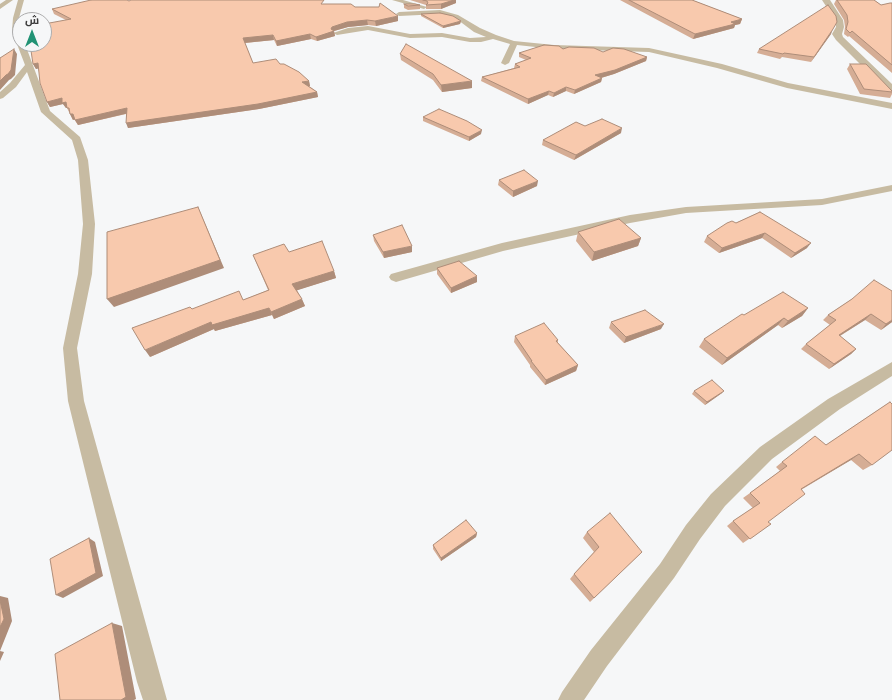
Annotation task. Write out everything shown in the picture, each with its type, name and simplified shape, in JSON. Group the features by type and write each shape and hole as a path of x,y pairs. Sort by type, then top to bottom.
{"street":[{"path":"0,7 10,0"},
{"path":"18,12 21,0"},
{"path":"395,0 456,16 476,30 494,37 514,42 554,47 649,50 718,66 788,85 892,106"},
{"path":"826,0 839,20 840,27 837,34 839,38 890,87"},
{"path":"399,14 440,12"},
{"path":"337,33 348,30 368,28 410,36 442,35 470,40 481,40 494,37"},
{"path":"505,63 514,42"},
{"path":"23,52 46,112 72,136 77,138 83,160 89,224 84,274 70,348 76,401 149,682 155,700"},
{"path":"0,96 13,85 28,65"},
{"path":"396,277 502,247 630,218 686,210 822,202 892,188"},
{"path":"570,700 599,658 667,571 693,532 718,500 766,453 834,404 892,368"}],"building":[{"path":"91,0 324,0 321,4 351,4 355,7 379,7 380,3 398,16 375,21 367,20 347,22 332,27 331,29 334,31 316,37 310,34 276,41 273,35 243,38 253,63 276,59 280,64 284,64 299,72 309,81 302,82 317,92 258,104 126,123 127,108 75,120 73,114 70,114 69,108 67,108 66,102 62,103 62,98 47,102 40,83 38,63 33,64 31,52 52,52 52,23 71,19 52,9"},
{"path":"423,0 454,0 441,4 426,5 428,3 427,1"},
{"path":"629,0 692,0 742,19 731,22 735,24 695,34"},
{"path":"837,0 874,0 881,5 892,3 892,65 852,31 850,33 846,29 848,22 847,15"},
{"path":"404,4 415,4 420,5 408,6"},
{"path":"828,5 836,16 837,22 814,57 783,54 759,49"},
{"path":"440,13 453,16 461,21 443,26 421,14"},
{"path":"406,44 472,81 441,85 433,74 400,54"},
{"path":"544,45 559,46 563,49 569,47 594,48 603,52 613,48 624,49 647,57 615,70 595,75 602,78 575,90 566,87 554,93 549,91 528,99 482,77 520,67 515,64 531,58 519,53"},
{"path":"12,50 14,52 11,70 0,81 0,58"},
{"path":"850,64 866,64 892,92 864,89"},
{"path":"439,109 467,121 482,130 469,137 423,117"},
{"path":"602,119 622,128 576,155 543,140 576,122 585,126"},
{"path":"524,170 538,181 513,191 499,180"},
{"path":"198,207 220,260 107,299 107,232"},
{"path":"760,212 811,243 795,253 765,233 722,248 707,236 727,223 732,221 736,223"},
{"path":"619,219 641,238 594,252 578,232"},
{"path":"402,225 412,246 383,252 373,235"},
{"path":"322,241 334,271 292,284 302,299 271,312 269,308 212,325 211,322 145,350 132,328 190,307 192,309 239,291 243,300 269,290 253,255 284,244 289,252"},
{"path":"459,261 477,276 451,288 437,268"},
{"path":"874,280 892,291 892,320 886,324 871,314 839,335 856,349 834,364 806,344 836,320 828,315 852,299"},
{"path":"783,292 808,308 788,321 784,318 727,358 704,339 742,314 744,315"},
{"path":"645,310 664,324 626,337 611,322"},
{"path":"544,323 558,340 556,341 578,365 546,380 531,361 515,336"},
{"path":"712,380 724,391 707,402 694,391"},
{"path":"890,402 892,404 892,450 872,465 859,454 801,489 805,494 768,522 771,524 750,539 733,521 760,503 750,493 787,466 782,462 815,436 826,445"},
{"path":"610,513 642,552 594,598 574,574 599,547 587,532"},
{"path":"466,520 477,533 441,558 433,545"},
{"path":"89,538 96,573 56,595 50,559"},
{"path":"0,600 4,619 0,627"},
{"path":"112,623 126,697 121,700 60,700 55,654"}]}
